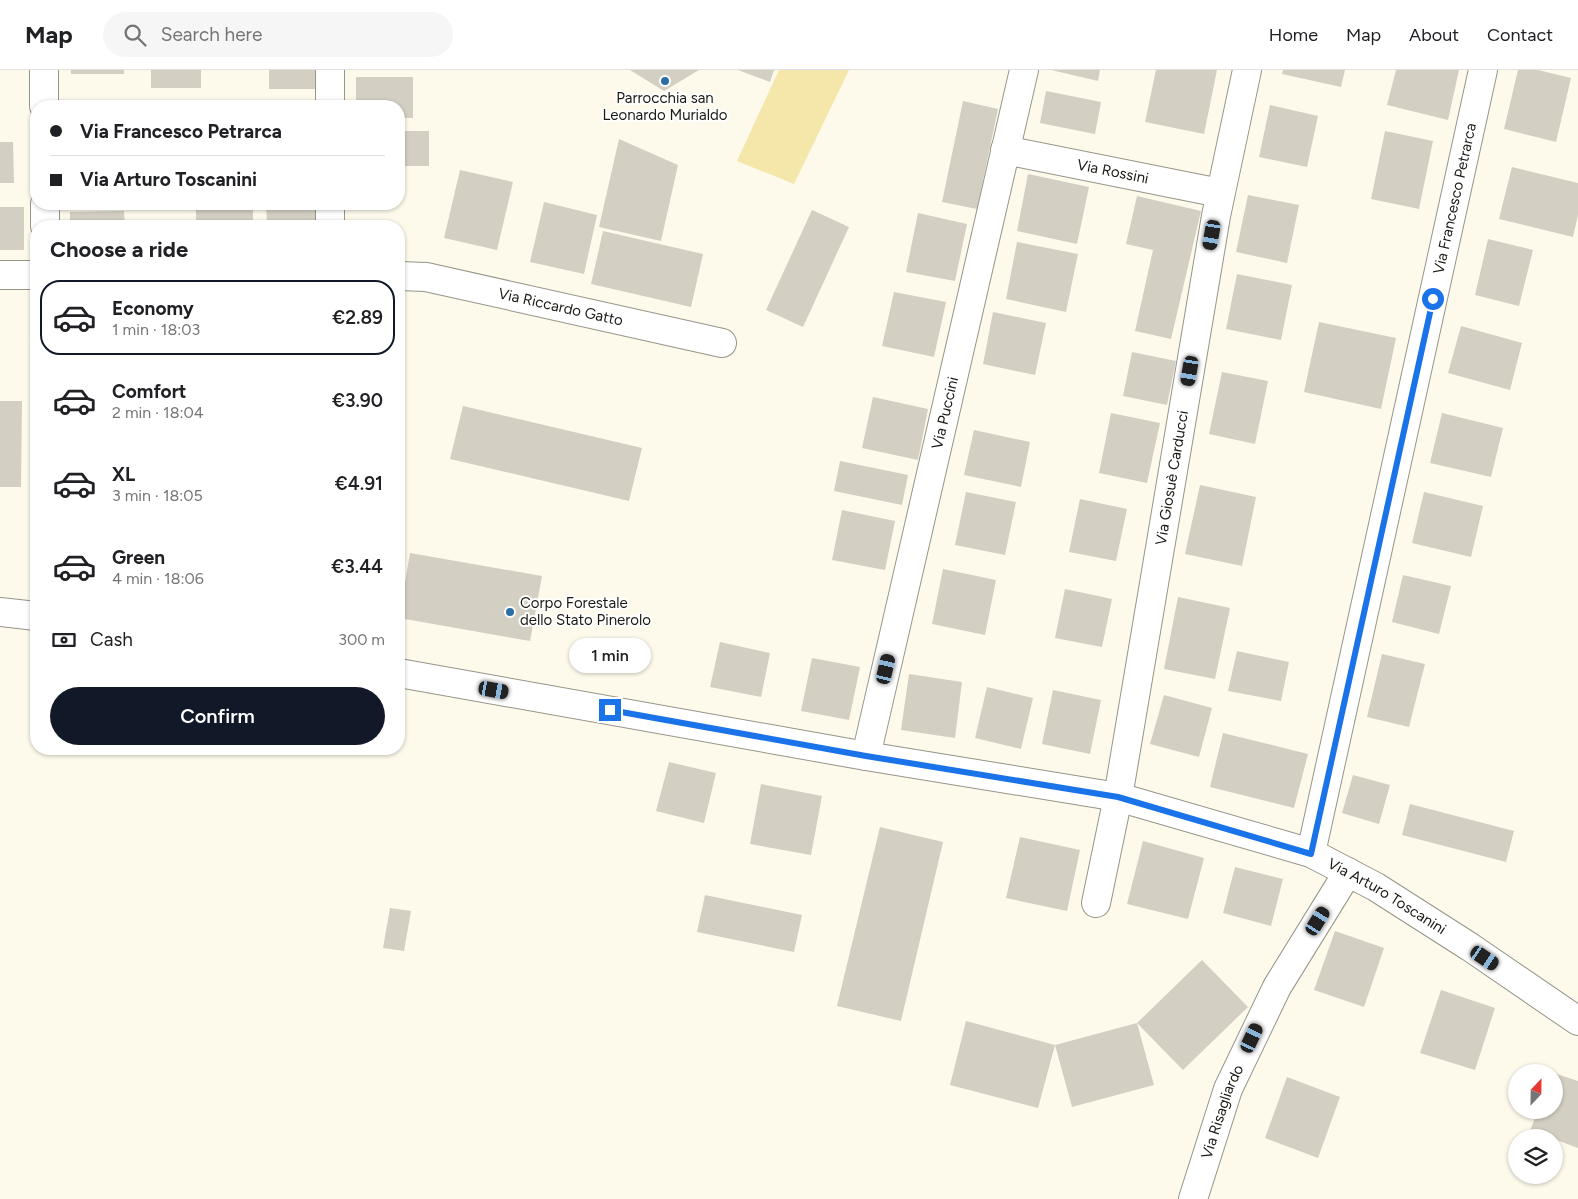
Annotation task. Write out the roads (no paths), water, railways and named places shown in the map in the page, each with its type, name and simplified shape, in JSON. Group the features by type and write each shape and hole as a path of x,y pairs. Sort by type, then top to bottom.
{"street":[{"path":"44,70 44,100"},
{"path":"330,70 330,100"},
{"name":"Via Puccini","path":"866,756 1024,70"},
{"name":"Via Giosuè Carducci","path":"1118,797 1220,194 1247,70"},
{"name":"Via Francesco Petrarca","path":"1311,854 1483,70"},
{"name":"Via Rossini","path":"1005,150 1220,194"},
{"path":"0,274 30,275"},
{"name":"Via Riccardo Gatto","path":"405,276 426,277 722,343"},
{"path":"0,612 30,615"},
{"name":"Via Arturo Toscanini","path":"405,674 866,756 1118,797 1311,854 1376,887 1578,1021"},
{"path":"1096,903 1118,797"},
{"name":"Via Risagliardo","path":"1193,1199 1228,1089 1276,987 1348,872"}],"place":[{"name":"Parrocchia san Leonardo Murialdo","path":"665,81"},
{"name":"Corpo Forestale dello Stato Pinerolo","path":"510,612"}]}
